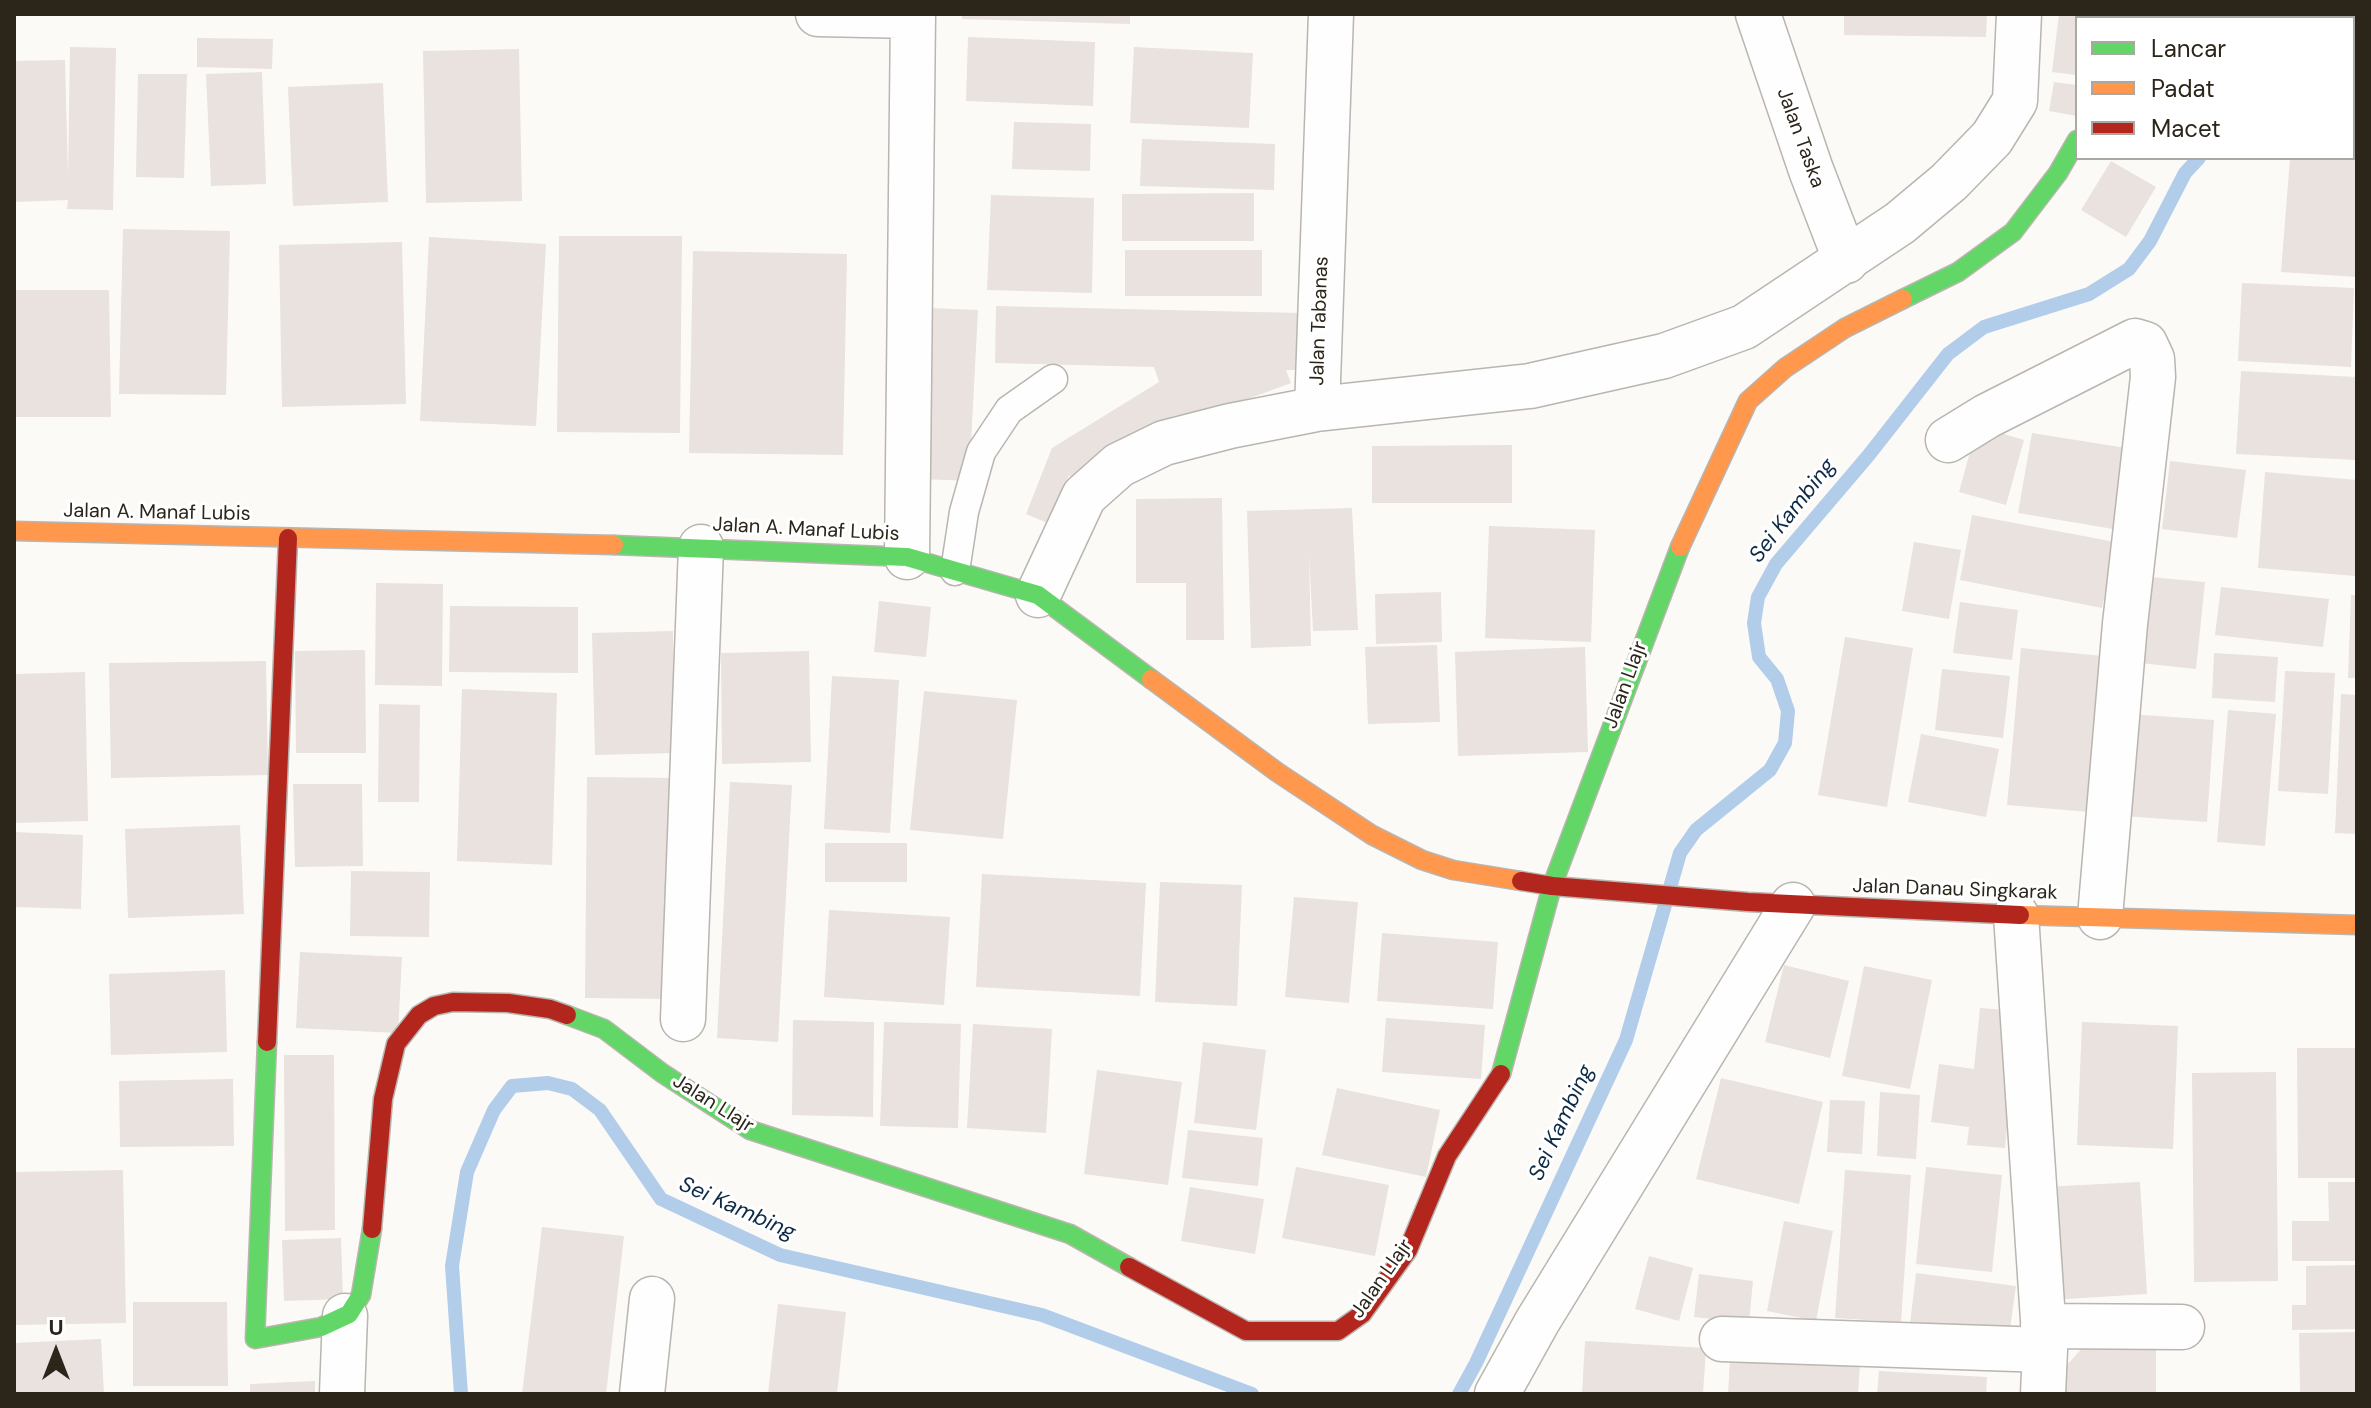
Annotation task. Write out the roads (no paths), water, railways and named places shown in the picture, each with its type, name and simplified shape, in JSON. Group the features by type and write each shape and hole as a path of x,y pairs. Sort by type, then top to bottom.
{"street":[{"path":"818,14 913,15 907,557"},
{"name":"Jalan Tabanas","path":"1038,595 1084,496 1119,465 1164,443 1317,409 1331,14"},
{"name":"Jalan Taska","path":"1758,14 1811,170 1846,261"},
{"path":"1317,409 1530,386 1664,356 1744,327 1900,223 1949,182 1992,138 2015,101 2019,14"},
{"name":"Jalan Llajr","path":"345,1316 356,1306 361,1295 375,1214 383,1099 396,1044 419,1015 434,1006 453,1002 508,1003 550,1009 604,1029 662,1073 750,1130 1070,1234 1246,1331 1338,1331 1362,1314 1408,1250 1447,1156 1501,1073 1552,886 1669,571 1748,401 1785,368 1845,328 1958,272 2013,232 2058,173 2075,143"},
{"path":"1948,440 1987,416 2135,341 2145,344 2152,359 2153,377 2125,624 2100,917"},
{"name":"Jalan A. Manaf Lubis","path":"14,531 701,547 907,557 1038,595 1277,772 1372,835 1422,860 1453,870 1552,886"},
{"path":"288,538 255,1339 321,1327 345,1316 342,1394"},
{"path":"683,1019 701,547"},
{"name":"Jalan Danau Singkarak","path":"1552,886 1793,905 2357,925"},
{"path":"1497,1394 1537,1322 1793,905"},
{"path":"2016,915 2044,1338 2043,1394"},
{"path":"642,1394 652,1299"},
{"path":"1722,1339 2044,1338 2182,1327"}],"lane":[{"path":"955,571 964,512 981,452 1009,410 1053,379"}],"waterway":[{"name":"Sei Kambing","path":"1459,1394 1626,1040 1680,853 1696,830 1770,770 1785,743 1788,711 1777,679 1759,657 1754,623 1758,597 1776,564 1868,456 1948,354 1984,327 2089,294 2129,269 2150,241 2185,173 2197,160"},
{"name":"Sei Kambing","path":"461,1394 452,1266 467,1172 494,1110 512,1086 548,1083 572,1089 600,1110 661,1199 780,1255 1042,1315 1252,1394"}]}
